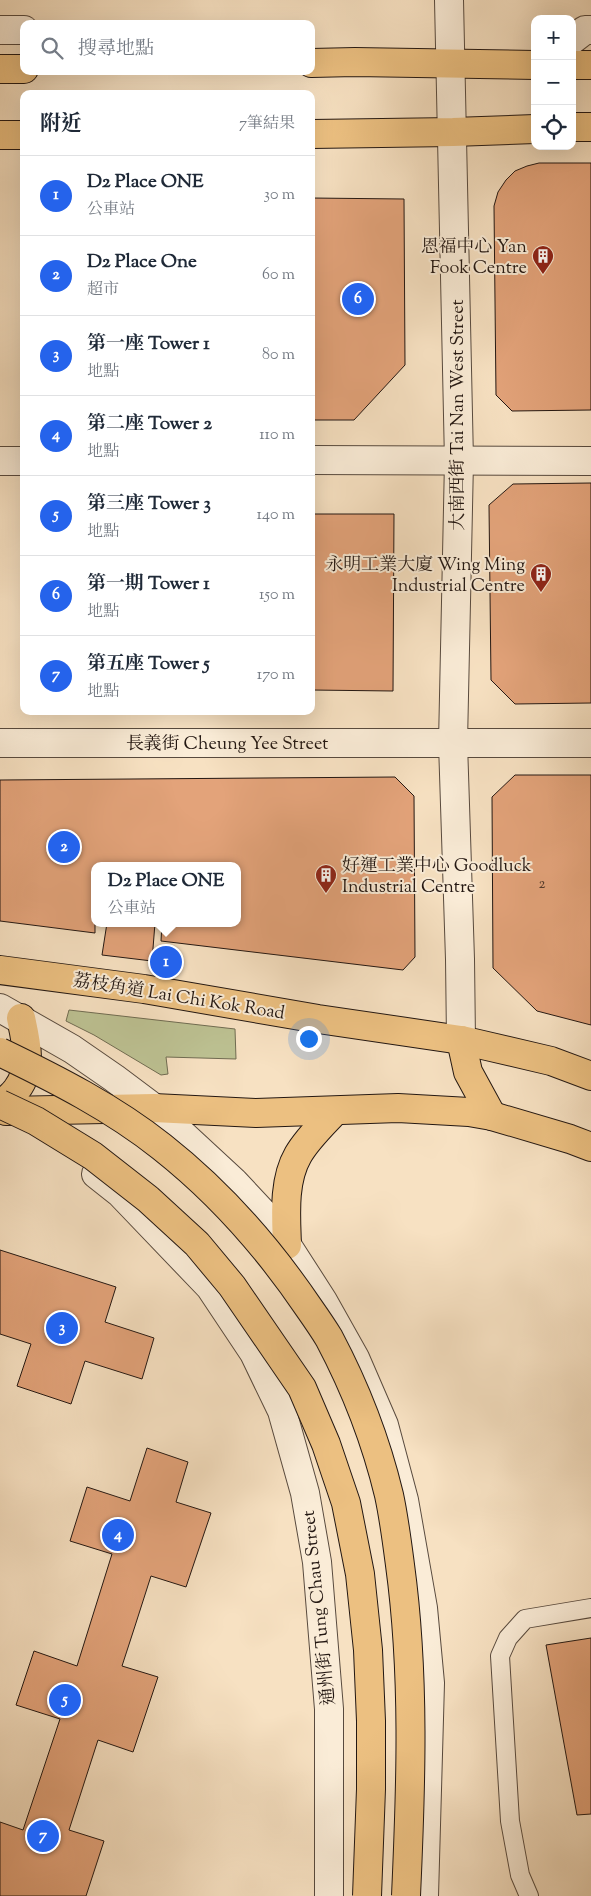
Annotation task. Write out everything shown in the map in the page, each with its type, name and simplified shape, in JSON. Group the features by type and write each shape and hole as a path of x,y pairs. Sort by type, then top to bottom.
{"main road":[{"path":"315,63 531,65"},
{"path":"576,65 591,65"},
{"path":"0,69 20,69"},
{"path":"576,127 591,127"},
{"path":"315,134 531,129"},
{"path":"0,135 20,135"},
{"name":"荔枝角道 Lai Chi Kok Road","path":"0,970 144,989 318,1019 461,1040 552,1060 591,1076"},
{"path":"10,1013 27,1045 26,1069 18,1088 0,1105 36,1121 94,1156 148,1199 197,1244 232,1286 302,1388 326,1444 346,1503 360,1574 368,1650 371,1789 367,1896"},
{"path":"461,1040 468,1072 492,1116"},
{"path":"0,1052 60,1081 114,1113 162,1147 210,1189 254,1237 290,1280 328,1337 355,1395 375,1448 389,1496 398,1553 404,1600 410,1719 411,1788 406,1896"},
{"path":"0,1113 154,1108 256,1113 398,1108 469,1112 492,1116 570,1139 591,1148"},
{"path":"287,1246 286,1208 295,1163 298,1155 335,1111"}],"street":[{"name":"大南西街 Tai Nan West Street","path":"450,0 459,461 454,743 461,1040"},
{"path":"0,30 20,30"},
{"path":"576,37 585,30 591,30"},
{"path":"315,460 591,461"},
{"path":"0,461 20,461"},
{"name":"長義街 Cheung Yee Street","path":"0,743 591,743"},
{"path":"10,1013 72,1049 154,1108 234,1182 262,1212 287,1246 323,1301 355,1358 384,1425 404,1500 423,1608 430,1683 424,1896"},
{"name":"通州街 Tung Chau Street","path":"0,1113 80,1160 120,1193 163,1236 210,1287 254,1353 282,1411 305,1493 317,1562 330,1709 329,1896"}],"lane":[{"path":"529,1896 520,1875 510,1821 500,1656 508,1638 525,1619 591,1608"}],"green space":[{"path":"69,1010 235,1029 236,1059 166,1057 168,1074 161,1075 94,1035 66,1021"}],"building":[{"name":"恩福中心 Yan Fook Centre","path":"539,163 591,163 591,410 512,411 496,395 494,206 498,192 515,171"},
{"path":"315,198 404,199 405,365 354,420 315,420"},
{"name":"永明工業大廈 Wing Ming Industrial Centre","path":"591,483 591,703 515,704 491,680 489,505 513,484"},
{"path":"315,514 394,514 393,691 315,690"},
{"path":"515,775 591,775 591,1025 537,1011 493,968 492,797"},
{"name":"好運工業中心 Goodluck Industrial Centre","path":"395,777 414,796 415,957 403,970 161,941 162,927 241,927 241,862 91,862 91,927 95,927 95,933 0,921 0,780"},
{"path":"106,927 155,927 152,961 102,955"},
{"path":"0,1250 116,1287 105,1322 154,1338 142,1379 85,1361 71,1404 17,1386 31,1344 0,1334"},
{"path":"147,1448 188,1462 176,1502 211,1513 186,1587 151,1576 122,1666 158,1677 133,1752 98,1740 69,1830 104,1841 86,1896 0,1896 0,1822 23,1830 60,1719 16,1705 34,1651 77,1666 112,1554 70,1541 87,1487 130,1501"},
{"path":"591,1638 591,1814 577,1815 546,1645"}],"place":[{"name":"恩福中心 Yan Fook Centre","path":"543,275"},
{"name":"第一期 Tower 1","path":"358,299"},
{"name":"永明工業大廈 Wing Ming Industrial Centre","path":"541,593"},
{"name":"D2 Place One","path":"64,847"},
{"name":"好運工業中心 Goodluck Industrial Centre","path":"326,894"},
{"name":"D2 Place ONE","path":"166,962"},
{"name":"第一座 Tower 1","path":"62,1328"},
{"name":"第二座 Tower 2","path":"118,1535"},
{"name":"第三座 Tower 3","path":"65,1700"},
{"name":"第五座 Tower 5","path":"43,1836"}]}
